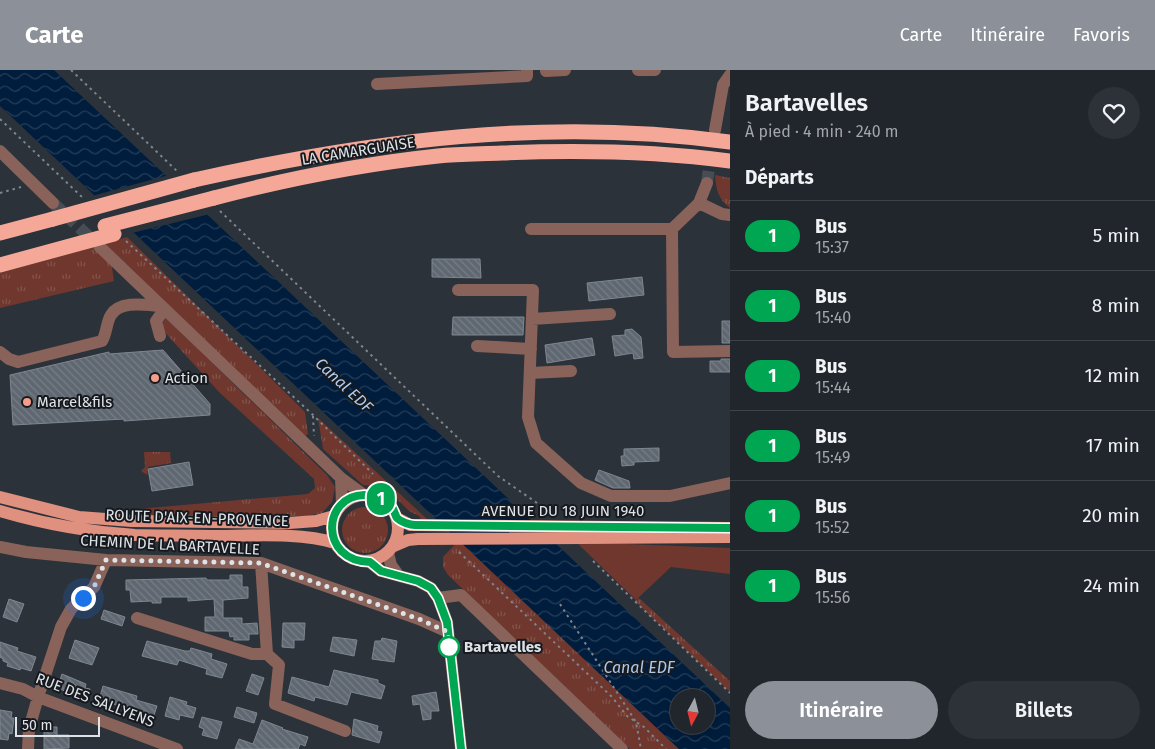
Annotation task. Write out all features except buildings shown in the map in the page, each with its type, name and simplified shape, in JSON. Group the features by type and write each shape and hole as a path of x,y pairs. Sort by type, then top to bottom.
{"highway":[{"name":"LA CAMARGUAISE","path":"0,233 189,178 273,162 417,140 491,134 629,132 730,142"},
{"name":"LA CAMARGUAISE","path":"0,255 110,231 217,203 279,181 438,156 556,151 627,152 730,161"},
{"path":"217,203 308,184 393,170 454,164 559,160 638,162 730,170"},
{"path":"0,264 110,231"}],"main road":[{"path":"364,495 375,496 392,508 399,527 391,550 380,559 370,562 360,562 341,552 335,544 332,534 334,516 342,504 354,497 364,495"},
{"name":"ROUTE D'AIX-EN-PROVENCE","path":"0,498 79,517 132,521 289,523 316,521 334,516"},
{"name":"ROUTE D'AIX-EN-PROVENCE","path":"0,511 22,518 78,528 135,535 293,537 322,539 335,544"},
{"name":"AVENUE DU 18 JUIN 1940","path":"397,518 410,525 730,528"},
{"name":"AVENUE DU 18 JUIN 1940","path":"391,550 408,540 418,539 730,537"}],"street":[{"path":"377,84 528,76 527,70"},
{"path":"546,71 565,70"},
{"path":"638,70 655,70"},
{"path":"714,130 723,85 730,75"},
{"path":"0,152 53,203"},
{"path":"531,229 672,229 699,203 707,183"},
{"path":"699,203 722,214 730,215"},
{"path":"672,229 673,352 730,351"},
{"path":"100,247 308,447 341,478 364,495"},
{"path":"458,290 534,290 528,417 536,443 581,483 611,496 670,496 730,483"},
{"path":"0,352 9,359 18,362 102,341 107,333 112,313 121,307 135,305 162,308"},
{"path":"160,336 156,321 162,308"},
{"path":"532,319 610,314"},
{"path":"477,346 531,348"},
{"path":"530,373 571,371"},
{"path":"341,478 342,504"},
{"path":"626,537 730,543"},
{"name":"CHEMIN DE LA BARTAVELLE","path":"0,547 26,552 106,560 260,563 419,619 448,632"},
{"path":"391,550 391,565 399,576"},
{"path":"28,749 29,729 61,627 71,609 94,587 106,560"},
{"path":"370,562 381,571 418,581 431,588 438,598 447,622 461,749"},
{"path":"260,563 267,654"},
{"path":"438,598 461,595 622,749"},
{"path":"137,618 252,654 267,654 279,665 274,704 346,730"},
{"name":"RUE DES SALLYENS","path":"0,683 177,749"}],"path":[{"path":"72,70 189,178"},
{"path":"0,119 83,198"},
{"path":"0,193 33,184"},
{"path":"217,203 498,476 537,503"},
{"path":"110,231 313,415 373,474"},
{"path":"308,447 314,438 313,415"},
{"path":"459,552 612,697 627,716 644,727 666,749"},
{"path":"593,561 730,693"},
{"path":"560,604 636,722 641,749"}],"green space":[{"path":"715,175 730,178 730,208 718,193"},
{"path":"127,237 305,412 308,434 305,436 105,244"},
{"path":"97,246 111,260 114,281 0,308 0,272"},
{"path":"166,318 327,475 335,487 332,502 322,513 306,516 262,517 139,515 139,509 308,494 315,488 314,479 219,392 160,327"},
{"path":"318,418 427,519 421,519 409,511 391,493 377,486 363,485 323,449"},
{"path":"144,452 170,452 171,463 148,467 147,475 141,471 145,467"},
{"path":"370,507 382,513 387,521 387,539 382,547 374,552 360,553 348,547 343,539 342,525 348,513 356,508"},
{"path":"459,540 679,749 630,749 448,575 443,567 443,557"},
{"path":"576,542 730,548 730,574 671,567 636,600"},
{"path":"639,598 730,681 730,692 635,601"}],"water":[{"name":"Canal EDF","path":"0,70 54,70 710,689 670,689 670,734 715,734 715,694 730,708 730,749 679,749 0,106"}],"pier":[{"path":"169,175 210,214 132,233 92,196"}],"tunnel":[{"path":"707,183 714,131"},
{"path":"53,203 99,246"}],"bus line":[{"name":"1","path":"461,749 447,622 438,598 431,588 418,581 381,571 370,562 360,562 341,552 335,544 332,525 334,516 345,501 364,495 375,496 392,508 397,518 410,525 730,528"}],"place":[{"name":"Action","path":"155,378"},
{"name":"Marcel&fils","path":"27,402"},
{"name":"Bartavelles","path":"449,647"}],"route":[{"path":"83,598 94,587 106,560 260,563 419,619 448,632 449,647"}]}
